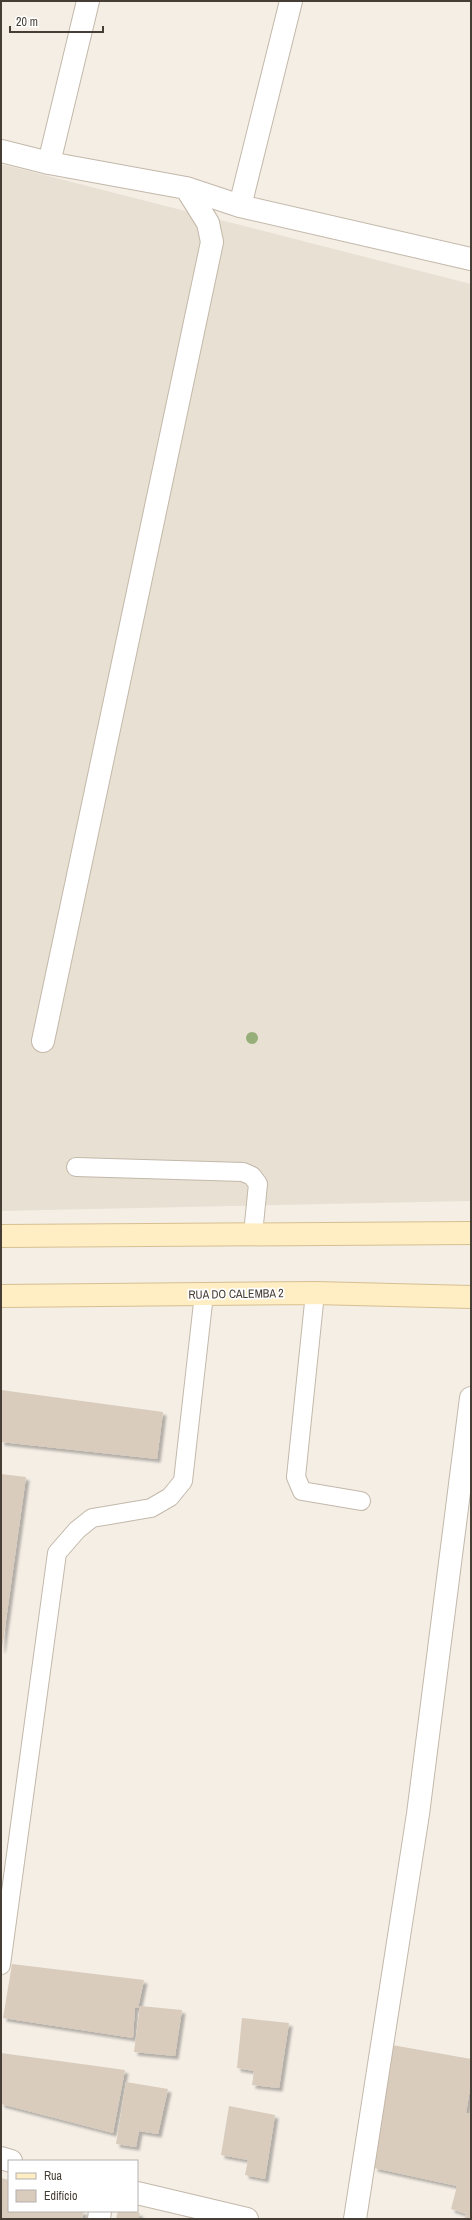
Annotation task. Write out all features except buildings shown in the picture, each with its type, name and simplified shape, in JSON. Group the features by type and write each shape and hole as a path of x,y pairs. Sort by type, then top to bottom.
{"main road":[{"path":"1,1236 471,1233"},
{"name":"RUA DO CALEMBA 2","path":"1,1296 315,1293 471,1297"}],"street":[{"path":"48,163 88,1"},
{"path":"240,206 291,1"},
{"path":"1,151 48,163 186,188 240,206 471,259"},
{"path":"43,1041 212,242 208,223 186,188"},
{"path":"355,2219 418,1814 471,1398"},
{"path":"138,2192 247,2219"}],"lane":[{"path":"76,1167 243,1172 252,1176 258,1184 253,1234"},
{"path":"315,1293 296,1477 302,1491 360,1501"},
{"path":"1,1966 57,1553 77,1530 92,1518 151,1508 170,1497 183,1481 204,1294"}],"shaded area":[{"path":"1,164 471,284 471,1201 1,1211"}]}
